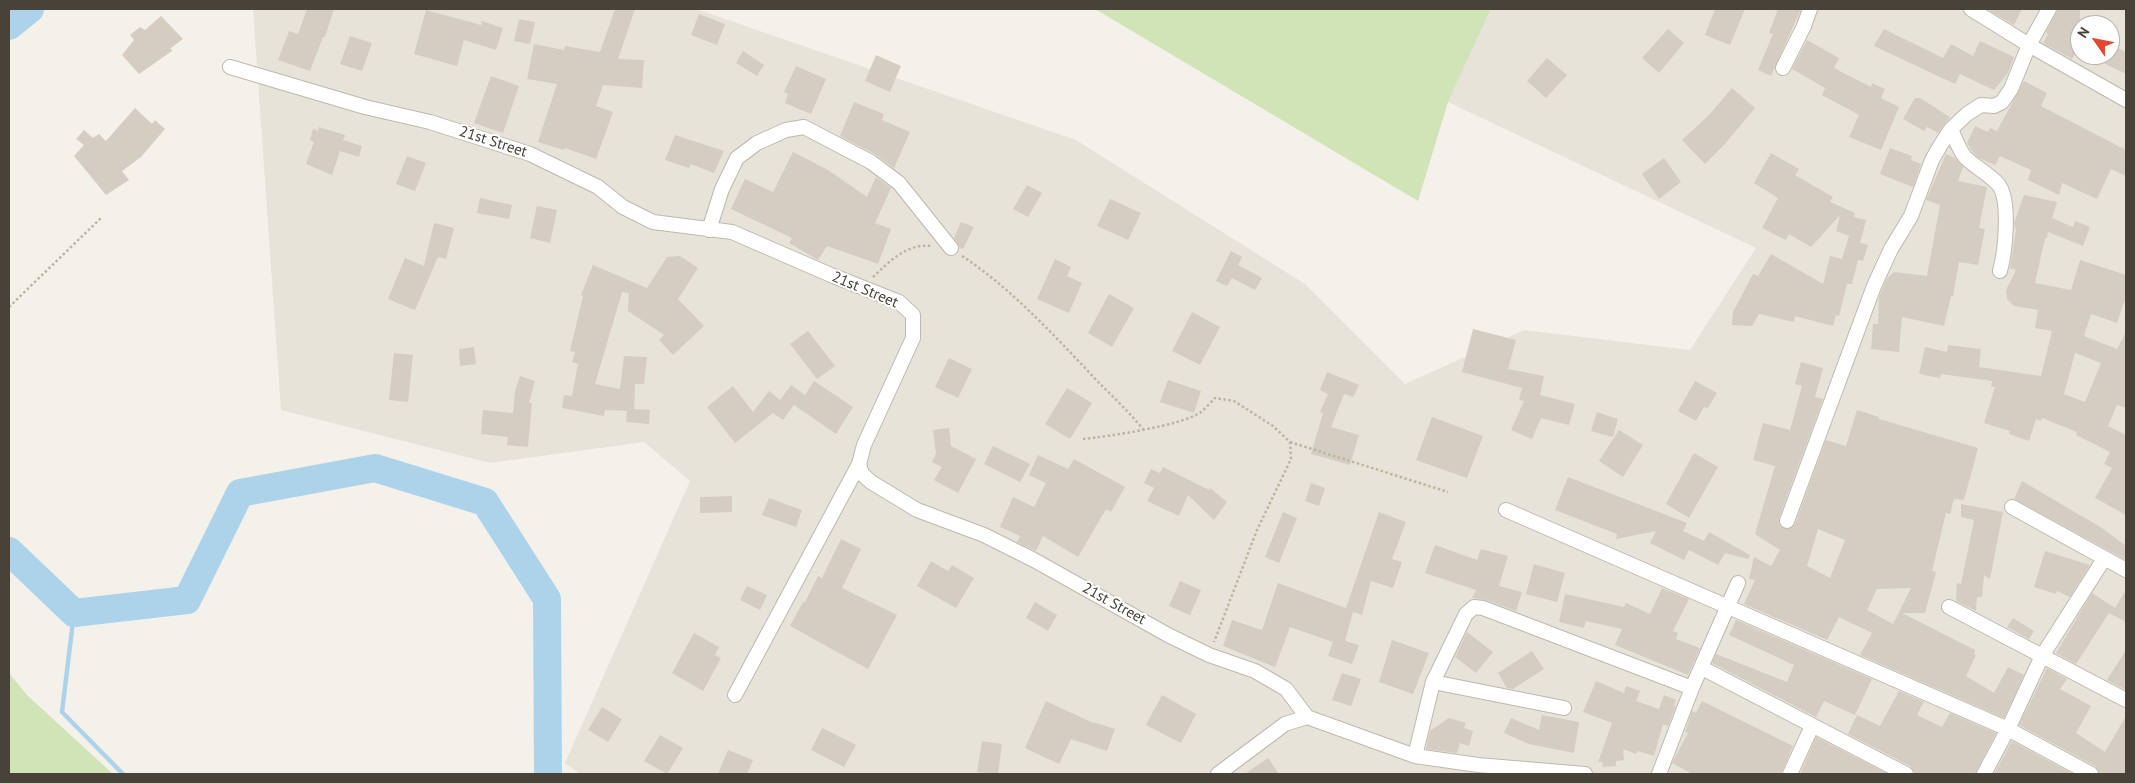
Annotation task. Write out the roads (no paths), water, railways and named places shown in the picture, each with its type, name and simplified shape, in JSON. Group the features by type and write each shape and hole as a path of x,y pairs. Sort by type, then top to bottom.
{"street":[{"path":"1783,68 1804,26 1810,9"},
{"path":"1971,9 2126,100"},
{"path":"1787,521 1874,286 1891,249 1911,216 1932,160 1951,129 1967,114 1981,105 1994,106 2002,102 2011,89 2030,45 2049,9"},
{"name":"21st Street","path":"230,67 365,107 430,122 530,154 598,187 623,207 653,222 732,232 899,302 913,315 913,338 864,445 859,464 862,474 871,482 918,510 984,535 1034,560 1168,635 1209,655 1255,671 1286,689 1307,717"},
{"path":"709,230 722,188 737,158 757,142 786,130 804,127 871,162 899,183 951,248"},
{"path":"1951,129 1964,156 2002,189 2005,218 2003,260 2000,271"},
{"path":"735,695 859,464"},
{"path":"2012,507 2126,570"},
{"path":"1506,510 2008,729 2091,774"},
{"path":"1984,774 2008,729 2042,656 2104,559"},
{"path":"1659,774 1692,688 1738,583"},
{"path":"1415,756 1433,682 1466,614 1474,607 1483,608 1692,688"},
{"path":"1949,607 2126,700"},
{"path":"1702,668 1906,774"},
{"path":"1433,682 1564,708"},
{"path":"1218,774 1285,724 1307,717 1415,756 1478,765 1585,774"},
{"path":"1790,774 1812,726"}],"waterway":[{"path":"9,26 30,9"},
{"path":"9,551 74,613 187,600 240,493 375,468 485,502 547,599 548,774"},
{"path":"74,613 62,712 123,774"}]}
